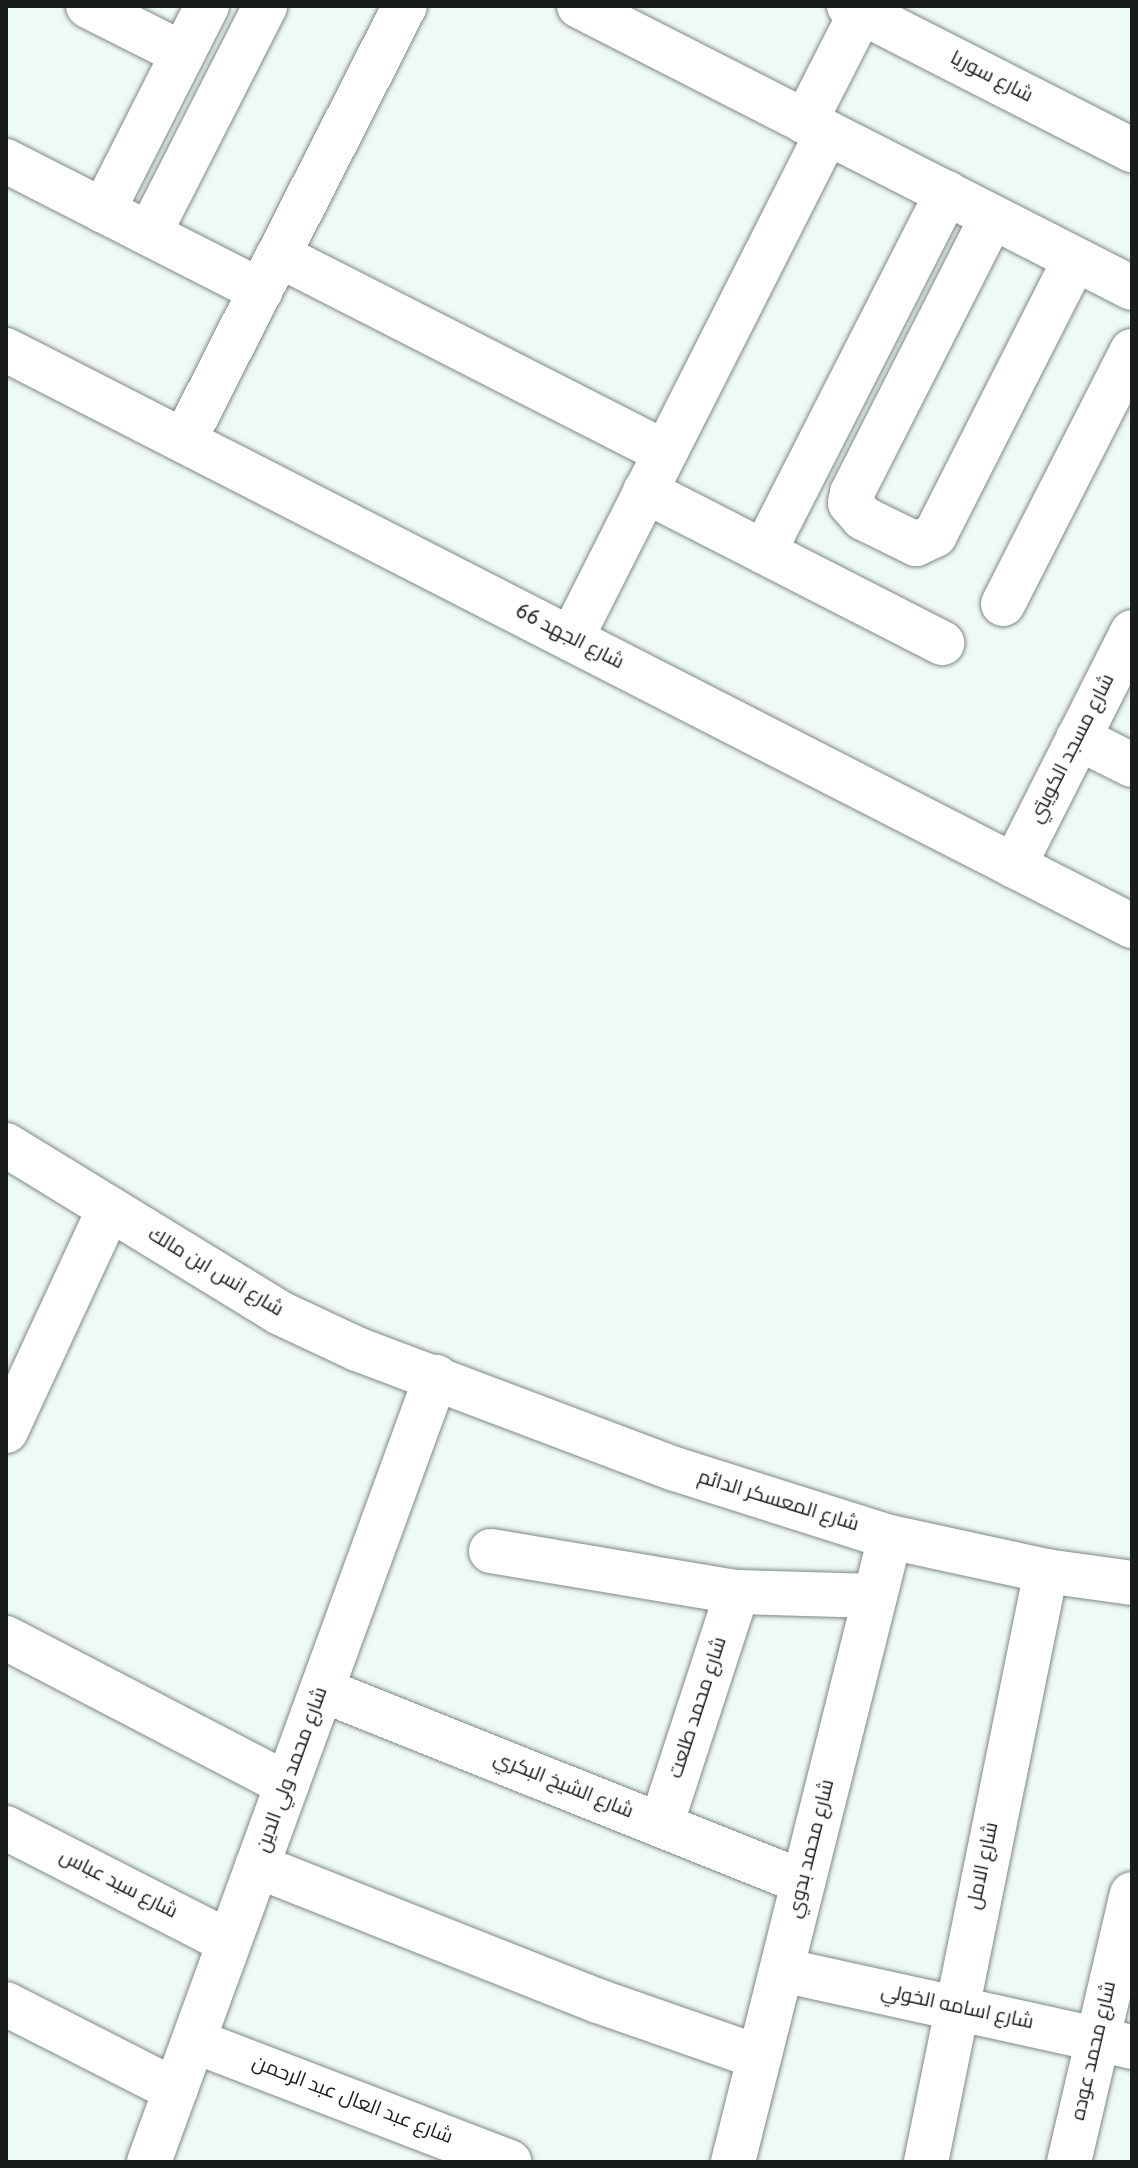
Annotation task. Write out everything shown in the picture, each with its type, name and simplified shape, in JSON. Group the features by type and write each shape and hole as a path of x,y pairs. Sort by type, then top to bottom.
{"street":[{"path":"88,6 183,54"},
{"path":"103,211 207,6"},
{"path":"149,234 265,6"},
{"path":"184,441 405,6"},
{"path":"579,6 1132,288"},
{"path":"571,639 665,452 816,127 855,9"},
{"name":"شارع سوريا","path":"855,9 1132,150"},
{"path":"6,161 149,234 270,273 665,452"},
{"path":"764,552 947,193"},
{"path":"992,217 852,493 854,512 873,524 916,544 935,535 1075,259"},
{"name":"شارع الجهد 66","path":"6,350 1132,926"},
{"path":"1003,604 1132,351"},
{"path":"645,491 942,643"},
{"name":"شارع مسجد الكويتي","path":"1014,866 1132,632"},
{"path":"1078,738 1132,765"},
{"name":"شارع انس ابن مالك","path":"6,1145 280,1313 357,1349 436,1377"},
{"path":"6,1431 109,1209"},
{"name":"شارع المعسكر الدائم","path":"436,1377 675,1469 890,1537 1046,1571 1132,1583"},
{"name":"شارع محمد ولي الدين","path":"149,2162 436,1377"},
{"name":"شارع محمد بدوي","path":"733,2162 890,1537"},
{"path":"491,1551 737,1592 875,1596"},
{"name":"شارع الامل","path":"926,2162 954,2008 1046,1571"},
{"name":"شارع محمد طلعت","path":"661,1825 737,1592"},
{"path":"6,1638 287,1784"},
{"name":"شارع الشيخ البكري","path":"322,1690 803,1882"},
{"name":"شارع سيد عباس","path":"6,1828 229,1942"},
{"path":"257,1866 598,2001 759,2057"},
{"name":"شارع محمد عوده","path":"1069,2162 1115,2043 1132,1894"},
{"name":"شارع اسامه الخولي","path":"782,1970 1115,2043"},
{"path":"6,2004 175,2090"},
{"name":"شارع عبد العال عبد الرحمن","path":"194,2041 510,2162"}]}
